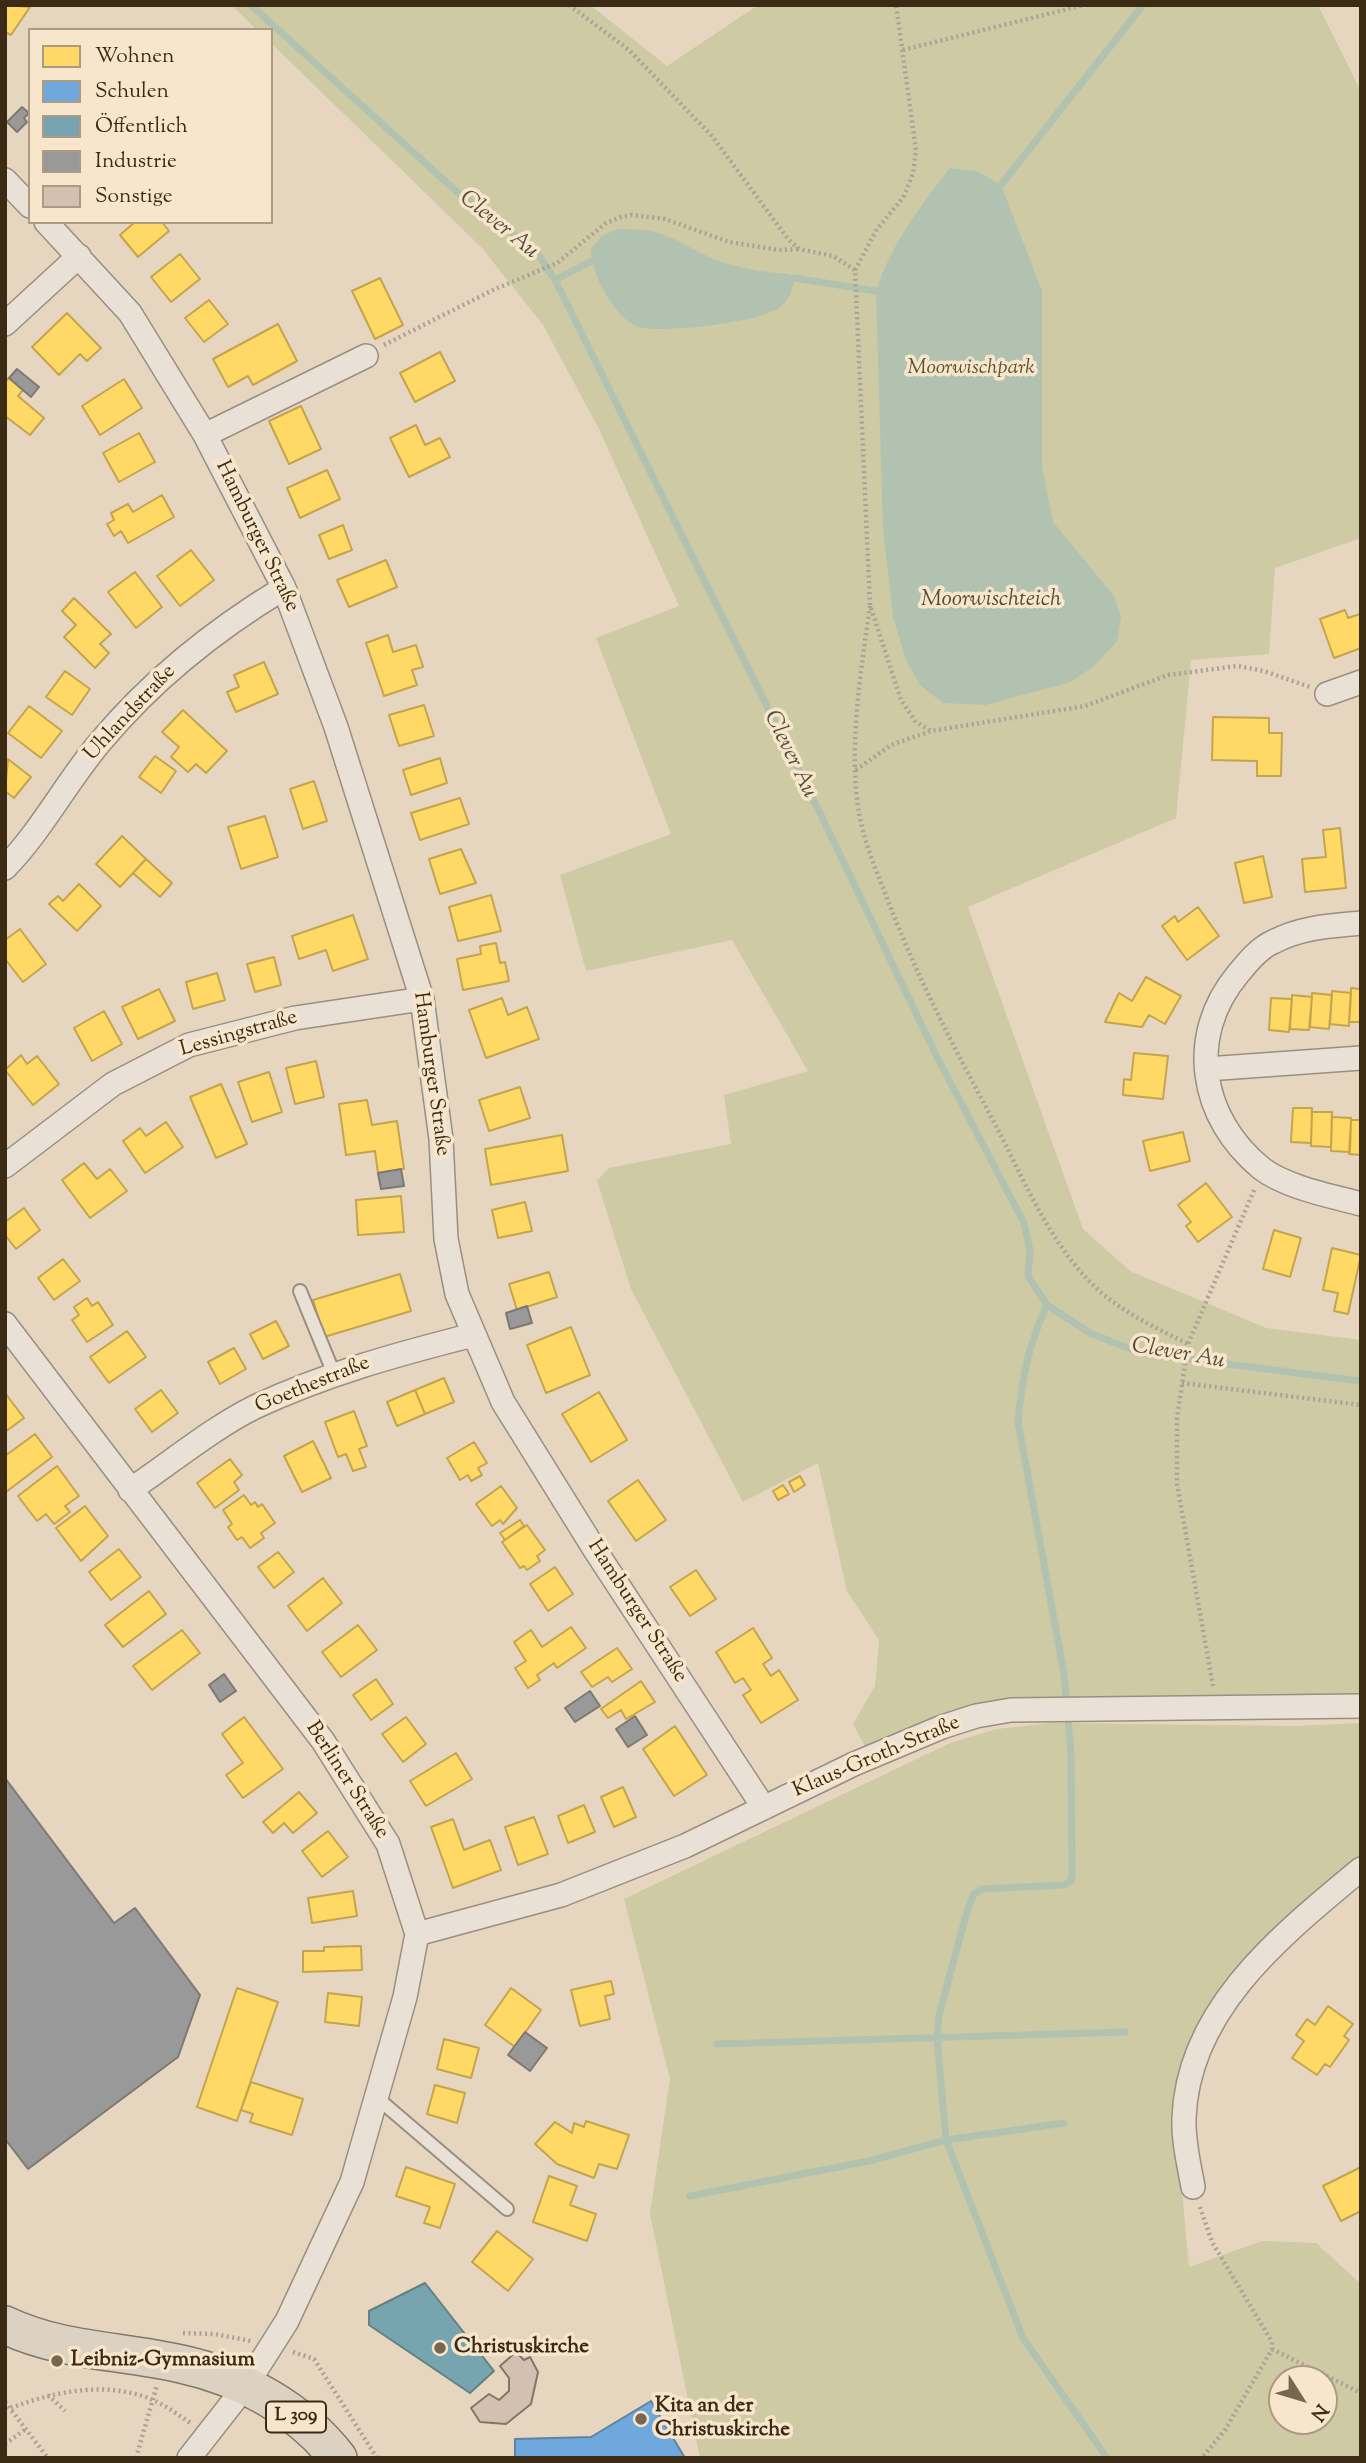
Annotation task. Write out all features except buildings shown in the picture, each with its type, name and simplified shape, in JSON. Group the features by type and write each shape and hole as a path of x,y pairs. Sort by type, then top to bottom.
{"main road":[{"name":"L 309","path":"5,2325 34,2339 68,2348 163,2361 247,2384 316,2434 338,2458"}],"street":[{"path":"5,180 28,204"},
{"name":"Hamburger Straße","path":"48,224 130,313 205,435 284,587 336,727 422,999 441,1139 446,1239 457,1294 503,1402 595,1550 764,1808"},
{"path":"5,324 79,256"},
{"path":"205,435 373,351"},
{"name":"Uhlandstraße","path":"5,868 101,741 163,677 233,619 284,587"},
{"path":"1327,694 1361,681"},
{"path":"1361,923 1310,927 1270,942 1222,993 1208,1028 1207,1069 1214,1110 1237,1146 1263,1170 1307,1189 1361,1204"},
{"name":"Lessingstraße","path":"5,1166 113,1084 189,1045 295,1018 422,999"},
{"path":"1207,1069 1361,1058"},
{"name":"Berliner Straße","path":"5,1324 323,1741 388,1844 418,1934"},
{"name":"Goethestraße","path":"130,1490 253,1409 334,1374 473,1335"},
{"name":"Klaus-Groth-Straße","path":"418,1934 561,1895 685,1846 854,1764 976,1716 1011,1710 1361,1706"},
{"path":"1193,2187 1184,2119 1188,2082 1203,2040 1235,1986 1308,1914 1361,1870"},
{"path":"189,2458 247,2384 287,2321 352,2182 405,1997 418,1934"}],"lane":[{"path":"300,1291 334,1374"},
{"path":"376,2097 506,2209"}],"path":[{"path":"569,5 629,50 712,136 788,239 799,249"},
{"path":"855,270 877,229 903,198 913,174 916,150 896,5"},
{"path":"902,50 1084,5"},
{"path":"373,351 557,263 606,223 632,215 665,219 729,242 779,250 799,249 834,256 855,270 858,280 870,605 861,667 856,770 859,812 868,850 899,930 938,1017 1059,1246 1091,1283 1139,1319 1188,1344"},
{"path":"870,605 901,700 915,721 931,731"},
{"path":"856,770 891,745 931,731 1084,706 1168,675 1238,666 1264,671 1327,694"},
{"path":"1217,1708 1177,1484 1177,1418 1188,1344 1263,1170"},
{"path":"1182,1383 1361,1405"},
{"path":"1193,2187 1212,2242 1272,2342 1272,2349 1226,2430 1202,2458"},
{"path":"1272,2349 1361,2393"},
{"path":"136,2458 163,2361"},
{"path":"11,2408 48,2394 104,2390 153,2400 208,2433"},
{"path":"48,2394 65,2411"},
{"path":"5,2402 48,2458"},
{"path":"5,2444 26,2430"}],"green space":[{"name":"Moorwischpark","path":"231,5 590,5 667,66 758,5 1318,5 1361,91 1361,538 1275,568 1269,654 1191,660 1176,818 968,907 1083,1229 1130,1271 1266,1328 1361,1340 1361,1695 1016,1699 866,1748 853,1724 875,1686 879,1640 847,1591 818,1463 743,1502 631,1289 597,1181 609,1168 731,1144 724,1095 808,1071 732,940 586,971 560,875 671,834 596,638 679,606 599,429 543,325 482,248 273,45 273,28 255,28"},
{"path":"1052,1723 1298,1726 1361,1723 1361,1861 1232,1982 1177,2136 1189,2267 1262,2241 1316,2243 1361,2284 1361,2458 700,2458 650,2214 670,2079 624,1899 950,1743 997,1729"}],"water":[{"name":"Moorwischteich","path":"950,168 977,171 1001,185 1042,291 1042,467 1053,522 1114,596 1121,617 1117,641 1094,666 1071,682 985,705 943,703 920,685 906,660 893,617 883,529 876,291 898,242"},
{"path":"618,229 659,233 723,262 751,270 789,274 794,278 791,291 785,303 777,309 750,318 688,328 639,327 630,323 613,305 599,282 592,259 591,249 602,236"}],"waterway":[{"name":"Clever Au","path":"251,5 456,191 536,251 555,280 821,815 936,1055 1024,1223 1030,1251 1028,1276 1047,1305 1090,1333 1140,1353 1361,1381"},
{"path":"1001,185 1143,5"},
{"path":"555,280 590,262"},
{"path":"794,278 876,291"},
{"path":"1047,1305 1027,1362 1018,1422 1064,1674 1071,1752 1072,1880 1064,1885 982,1889 974,1894 939,2015 937,2038 946,2140 1023,2338 1107,2458"},
{"path":"717,2044 1125,2032"},
{"path":"690,2196 869,2161 946,2140 1064,2123"}],"place":[{"name":"Christuskirche","path":"440,2348"},
{"name":"Leibniz-Gymnasium","path":"57,2361"},
{"name":"Kita an der Christuskirche","path":"641,2419"}]}
